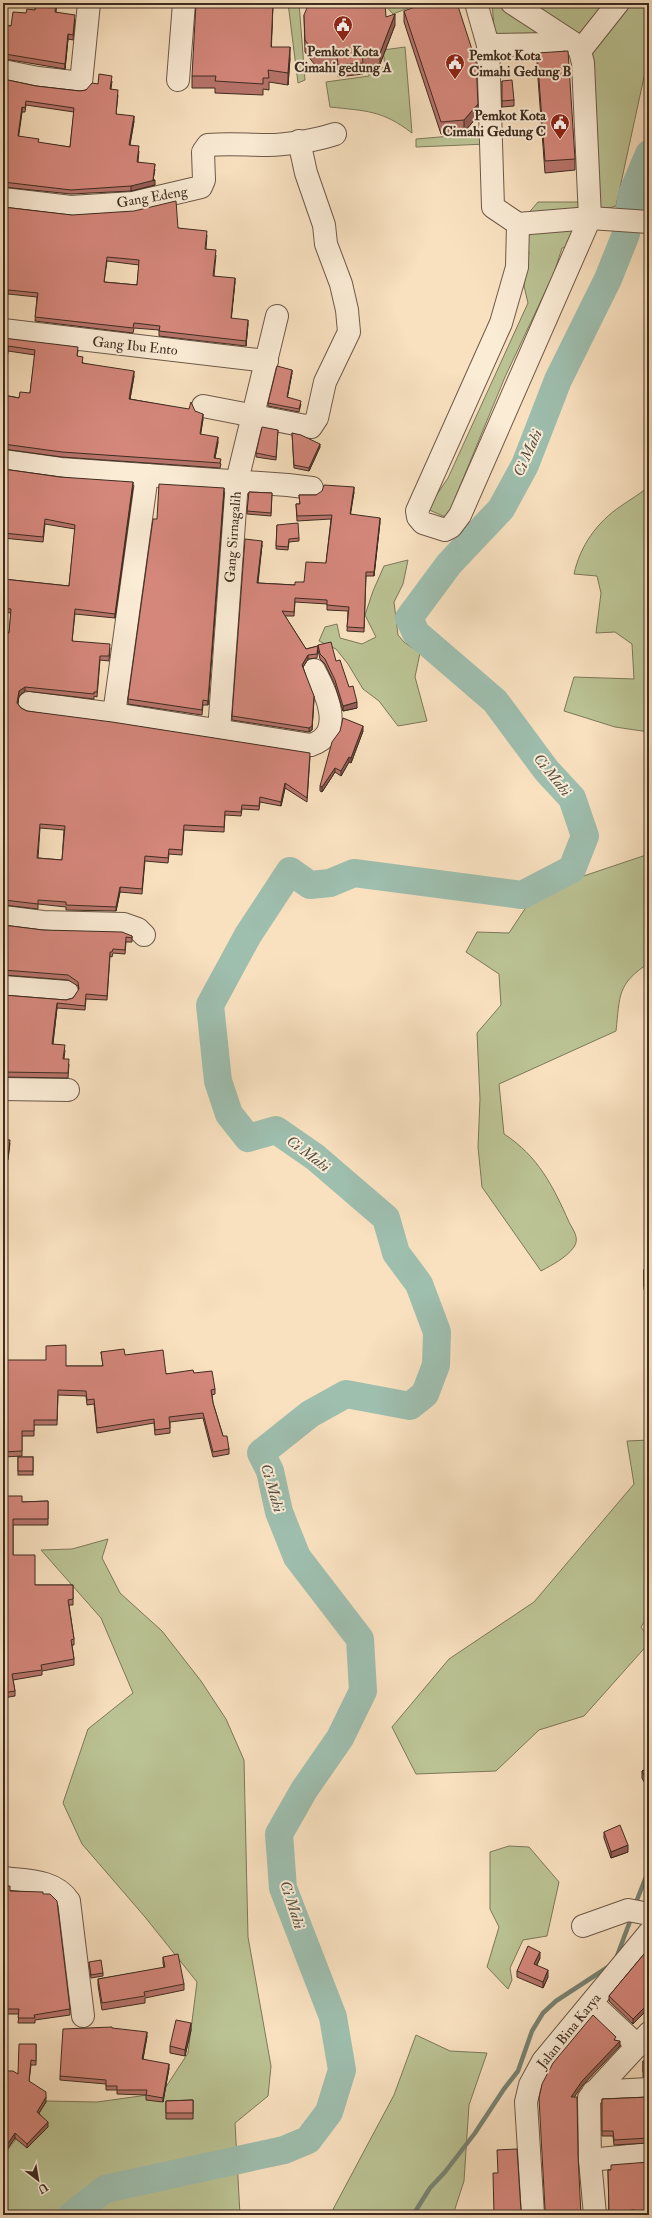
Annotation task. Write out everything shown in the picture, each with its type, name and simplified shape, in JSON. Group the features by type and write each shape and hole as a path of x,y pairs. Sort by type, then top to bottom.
{"street":[{"path":"3,71 81,84 89,3"},
{"path":"178,80 184,3"},
{"path":"512,3 562,36 580,50 583,63 590,218 460,515 451,527 445,530 437,528 423,523 418,517 417,511 502,323 517,268 518,224"},
{"path":"580,50 618,3"},
{"path":"481,5 488,45 494,207 518,224 590,218 636,221"},
{"path":"488,45 550,44 557,42 562,36"},
{"name":"Gang Edeng","path":"3,199 71,207 133,204 201,187 204,180 203,152 208,145 231,143 269,145 335,134"},
{"path":"202,406 311,427 317,418 325,382 349,332 347,310 341,284 326,244 324,224 306,173 299,141"},
{"path":"277,316 237,481 312,488"},
{"name":"Gang Ibu Ento","path":"3,330 267,361"},
{"name":"Gang Sirnagalih","path":"3,461 61,469 237,481 219,731"},
{"path":"114,714 147,475"},
{"path":"29,703 114,714 311,745 324,739 330,727 331,719 329,706 314,670"},
{"path":"3,917 43,922 124,924 138,929 144,935"},
{"path":"3,987 67,992"},
{"path":"3,1089 68,1090"},
{"path":"3,1878 34,1881 50,1886 62,1892 69,1901 83,2016"},
{"path":"583,1926 628,1910 649,1914"},
{"name":"Jalan Bina Karya","path":"533,2215 526,2102 530,2085 543,2061 649,1933"},
{"path":"592,2003 644,2040 593,2092 588,2103 590,2160 595,2215"},
{"path":"593,2092 649,2089"},
{"path":"590,2160 649,2154"}],"green space":[{"path":"288,3 299,3 305,80 298,83"},
{"path":"383,3 421,3 393,14"},
{"path":"492,3 546,32 495,38"},
{"path":"526,3 649,3 649,54 616,206 602,210 598,203 585,44 569,27"},
{"path":"405,47 412,133 392,120 373,113 330,107 326,82 369,76 368,69 385,67 383,50"},
{"path":"486,133 487,144 416,147 416,139"},
{"path":"649,141 649,208 639,205 643,152"},
{"path":"538,202 585,202 581,212 526,216"},
{"path":"574,229 572,246 562,248 554,273 505,377 455,498 450,519 427,509 448,478 528,303 524,286 529,252 522,239 530,230"},
{"path":"649,486 649,732 615,727 564,711 574,677 634,679 632,644 615,632 596,633 601,593 597,576 574,574 580,554 597,527 612,512"},
{"path":"408,560 403,584 394,602 398,635 404,642 420,653 415,677 427,721 398,726 379,701 363,689 348,664 336,649 319,641 325,627 337,624 340,638 362,644 376,637 365,615 373,591 384,566"},
{"path":"649,854 649,963 631,977 622,991 618,1008 616,1031 499,1084 504,1134 526,1152 543,1173 557,1196 576,1237 576,1244 567,1255 541,1271 482,1187 478,1147 480,1099 477,1033 501,1005 499,974 466,952 477,932 509,933 536,892"},
{"path":"649,1440 649,1614 641,1627 649,1638 649,1643 584,1716 539,1730 496,1771 416,1774 392,1727 449,1659 534,1602 634,1484 627,1441"},
{"path":"108,1539 102,1558 120,1593 162,1631 201,1681 226,1719 244,1760 248,1937 271,2066 268,2096 235,2123 240,2215 3,2215 3,2156 45,2101 97,2102 162,2093 188,2053 197,1982 145,1917 82,1844 63,1803 88,1729 133,1693 101,1618 41,1550 72,1549"},
{"path":"509,1846 529,1847 559,1882 547,1936 523,1940 510,1968 512,1980 508,1989 487,1967 499,1927 490,1909 490,1852"},
{"path":"416,2035 450,2051 487,2053 469,2105 464,2181 453,2215 330,2215 394,2095"}],"building":[{"path":"36,3 56,3 55,12 75,15 73,35 68,34 65,64 5,54 3,55 3,25 11,26 13,12 26,13 27,9 35,10"},
{"path":"196,3 273,3 271,47 290,47 288,73 268,70 269,78 263,78 263,84 215,81 216,76 192,76"},
{"path":"309,3 385,3 386,17 395,14 380,53 362,54 363,63 338,65 337,56 318,57 305,40 304,15"},
{"path":"426,3 457,3 476,62 478,104 464,120 441,122 404,11"},
{"path":"568,51 575,159 545,161 537,53"},
{"path":"99,74 112,76 110,89 118,90 116,114 134,116 129,145 139,146 137,162 155,164 153,180 155,180 131,186 71,190 3,182 3,79 36,86 80,91 86,90 92,83 98,84","holes":["26,101 74,108 70,147 38,142 39,139 18,136 22,107 25,108"]},
{"path":"512,80 514,100 502,101 502,81"},
{"path":"176,201 178,228 207,231 205,249 216,250 213,276 235,278 231,318 248,320 246,341 159,331 160,326 134,323 133,328 35,317 38,293 8,290 3,313 3,207 72,215 134,211","holes":["107,257 139,260 137,285 104,282"]},
{"path":"3,338 78,347 77,356 83,357 82,363 134,371 129,399 189,409 191,402 195,411 203,414 200,434 218,437 214,458 221,459 220,463 62,452 3,444 3,395 19,398 20,392 30,393 35,350 8,346 5,369 3,368"},
{"path":"277,366 292,370 287,397 301,401 299,409 268,403"},
{"path":"262,427 278,430 276,457 256,453"},
{"path":"292,433 301,435 320,444 309,468 294,465"},
{"path":"3,469 60,477 133,482 115,614 75,609 72,641 110,644 109,656 100,656 97,692 94,692 94,694 25,687 19,691 17,703 21,708 27,711 112,722 310,753 307,798 285,783 281,802 260,797 259,806 242,805 241,812 225,811 224,827 184,825 182,850 169,849 168,858 145,856 142,889 120,887 116,907 66,905 66,902 38,900 38,904 3,901 3,633 9,633 11,609 3,608 3,579 69,586 75,525 45,519 43,537 3,533","holes":["40,824 65,826 62,860 37,858"]},
{"path":"159,484 224,488 208,701 203,700 202,710 128,699 153,519 157,519"},
{"path":"324,485 354,487 350,514 380,518 374,572 366,572 364,628 347,627 349,607 327,605 327,600 295,598 294,612 282,611 306,649 318,646 317,654 308,655 302,665 314,696 312,726 309,728 232,716 245,539 262,541 257,583 295,585 295,582 304,582 306,562 326,563 332,515 297,516 296,504 300,504 299,495 316,495 322,491"},
{"path":"249,492 272,493 271,513 247,511"},
{"path":"298,523 299,538 289,539 288,547 276,546 277,525"},
{"path":"331,642 336,661 340,660 349,687 353,686 357,702 343,706 335,680 325,659 320,654 318,645"},
{"path":"343,718 363,726 351,758 349,757 341,771 335,768 322,787 320,786 332,742 340,731"},
{"path":"3,925 43,930 122,932 132,936 132,938 126,937 125,950 113,949 112,952 110,952 107,996 86,994 85,1006 57,1003 52,1044 65,1045 63,1059 69,1059 68,1073 3,1072 3,995 66,1000 73,998 79,989 78,982 68,975 3,970"},
{"path":"3,1139 10,1140 8,1157 3,1156"},
{"path":"644,1270 649,1270 649,1286 644,1286"},
{"path":"66,1345 66,1366 103,1366 101,1352 124,1349 125,1355 163,1350 166,1374 193,1370 194,1373 212,1371 215,1389 211,1390 213,1403 223,1436 227,1436 229,1449 213,1452 203,1413 169,1417 170,1428 155,1430 154,1419 97,1428 94,1399 87,1400 86,1391 58,1390 57,1420 34,1420 34,1431 22,1431 22,1451 3,1452 3,1360 46,1360 46,1346"},
{"path":"18,1457 33,1457 33,1471 18,1471"},
{"path":"3,1496 22,1496 22,1502 48,1501 48,1519 13,1519 13,1555 35,1555 35,1585 73,1585 73,1599 68,1600 74,1639 71,1640 74,1659 41,1665 42,1670 12,1674 15,1691 3,1693"},
{"path":"649,1768 649,1785 642,1771"},
{"path":"620,1825 628,1845 611,1852 604,1832"},
{"path":"3,1886 10,1886 10,1891 43,1892 43,1894 50,1894 57,1901 70,2009 34,2015 35,2018 18,2018 19,2009 3,2009"},
{"path":"528,1946 540,1952 534,1964 548,1970 543,1982 517,1971"},
{"path":"649,1948 649,2003 633,2019 609,1996"},
{"path":"178,1954 184,1984 144,1992 145,1996 102,2003 98,1979 165,1967 163,1957"},
{"path":"101,1960 103,1973 91,1975 89,1962"},
{"path":"593,2015 616,2037 614,2040 620,2041 582,2081 571,2097 577,2097 581,2215 544,2215 545,2209 539,2098 542,2084 553,2063"},
{"path":"176,2020 191,2023 185,2050 170,2046"},
{"path":"112,2027 147,2032 142,2059 169,2064 163,2098 146,2095 147,2090 117,2090 117,2086 106,2086 106,2080 60,2076 63,2029"},
{"path":"19,2044 36,2044 36,2061 31,2060 29,2081 46,2092 46,2097 37,2112 48,2122 27,2144 15,2133 3,2151 3,2071 13,2071 18,2074"},
{"path":"649,2047 649,2072 643,2072 643,2061 648,2061 647,2049"},
{"path":"649,2097 649,2138 614,2140 613,2131 602,2131 602,2099"},
{"path":"193,2100 193,2113 166,2113 166,2101"},
{"path":"517,2149 522,2215 494,2215 493,2173 498,2173 497,2150"},
{"path":"649,2162 649,2212 635,2213 635,2210 609,2212 608,2170 611,2170 611,2165"}],"waterway":[{"name":"Ci Mahi","path":"72,2215 105,2189 284,2150 308,2140 329,2112 342,2070 333,2017 283,1888 279,1834 304,1790 340,1738 363,1691 360,1639 297,1557 279,1512 270,1471 261,1453 310,1414 346,1394 410,1406 425,1394 436,1365 437,1332 419,1284 396,1253 386,1218 315,1157 276,1130 248,1138 229,1114 218,1081 210,1005 248,935 290,871 310,885 330,883 354,873 522,895 572,869 585,836 572,798 547,771 495,701 416,633 409,618 449,564 501,509 525,465 558,380 608,279 626,234 632,194 649,154"},
{"path":"635,1905 649,1869"},
{"path":"617,1956 632,1916"},
{"path":"413,2215 430,2188 445,2172 475,2133 504,2089 518,2071 532,2031 543,2013 556,2001 608,1967"}],"place":[{"name":"Pemkot Kota Cimahi gedung A","path":"343,42"},
{"name":"Pemkot Kota Cimahi Gedung B","path":"455,80"},
{"name":"Pemkot Kota Cimahi Gedung C","path":"560,140"}]}
